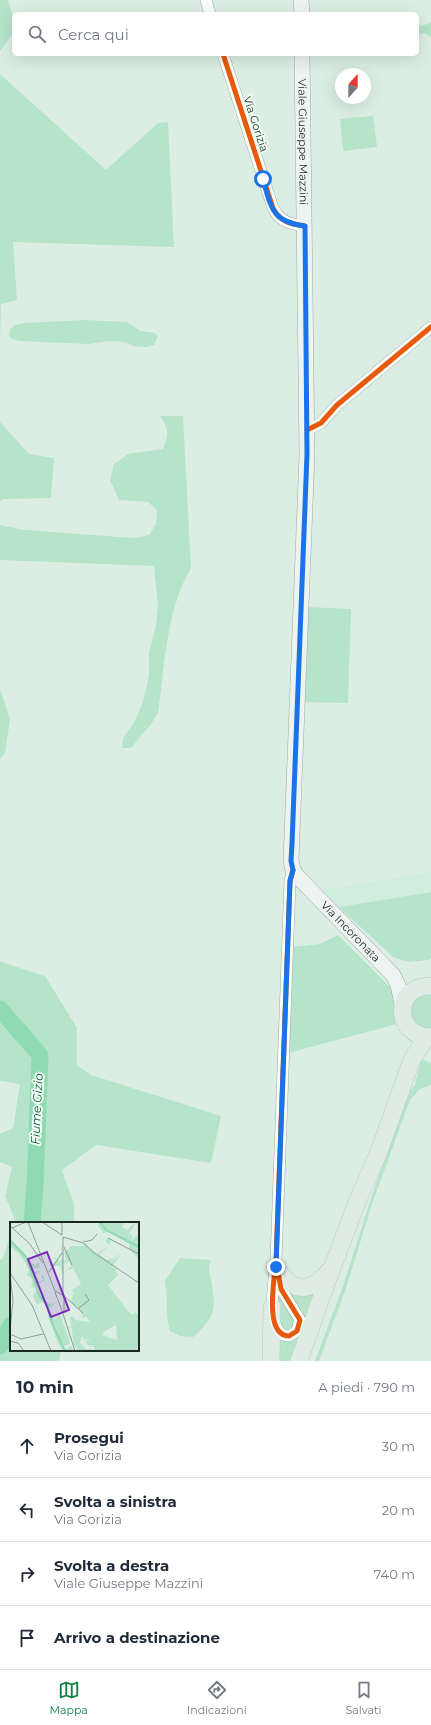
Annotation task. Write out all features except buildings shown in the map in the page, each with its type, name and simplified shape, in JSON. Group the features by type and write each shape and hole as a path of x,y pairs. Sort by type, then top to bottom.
{"main road":[{"path":"301,0 302,12"},
{"name":"Viale Giuseppe Mazzini","path":"293,870 291,850 307,430 302,56"},
{"name":"Via Incoronata","path":"293,870 308,888 393,975 408,985 426,985"},
{"name":"Via Incoronata","path":"393,975 398,985 403,1008"},
{"path":"412,1059 412,1037 404,1019 403,1008 408,995 426,985"},
{"path":"409,1028 418,1035 431,1037"},
{"path":"299,1361 333,1267 380,1149 412,1059 424,1041 431,1037"},
{"path":"311,1361 351,1248 380,1149"},
{"path":"276,1264 287,1281 302,1288 317,1283 333,1267"},
{"path":"271,1361 272,1307"}],"street":[{"path":"206,0 209,12"},
{"name":"Via Gorizia","path":"224,56 273,208 280,219 305,226"},
{"path":"307,430 321,423 337,405 431,327"},
{"name":"Viale Giuseppe Mazzini","path":"276,1264 281,1289 300,1320 300,1325 296,1333 286,1336 279,1332 273,1319 272,1307 276,1264 290,876 293,870"},
{"path":"289,902 295,893 308,888"}],"shaded area":[{"path":"0,0 8,0 12,14 12,35 0,51"},
{"path":"431,22 431,37 424,33 419,35 419,27"},
{"path":"0,74 106,170 158,123 168,122 174,247 13,242 17,300 1,304 0,342"},
{"path":"373,116 377,147 343,151 340,119"},
{"path":"86,320 127,322 140,331 155,333 158,336 154,345 146,347 134,346 124,342 108,341 89,344 19,341 12,339 9,336 10,329 15,325 24,323"},
{"path":"160,416 183,416 191,568 176,602 171,620 158,713 152,723 131,748 122,748 123,738 135,721 143,702 149,676 149,653 156,626 158,606 154,566 0,560 0,525 25,530 134,538 149,535 156,524 157,510 148,502 119,500 110,480 114,464 128,454 163,449 167,432"},
{"path":"0,422 29,454 54,458 51,498 3,499 0,501"},
{"path":"307,607 351,609 348,703 304,702"},
{"path":"0,689 10,719 5,753 0,759"},
{"path":"431,872 431,892 339,907 323,890"},
{"path":"431,892 431,958 428,960 409,962 393,957 339,907"},
{"path":"338,935 390,987 393,993 397,1024 288,1053 292,947 320,944"},
{"path":"0,960 1,962 45,976 77,1028 77,1065 91,1075 221,1116 211,1163 96,1145 62,1170 74,1204 74,1222 14,1222 15,1220 5,1196 12,1167 0,1162 0,1134 13,1128 20,1084 0,1081"},
{"path":"431,991 431,1032 412,1024 410,1005 411,1001 417,996"},
{"path":"421,1059 431,1063 431,1085 420,1089 410,1100 373,1201 345,1291 319,1361 315,1361 343,1286 404,1096 415,1085"},
{"path":"10,1236 10,1351 61,1351 59,1361 0,1361 0,1260 3,1259"},
{"path":"180,1258 211,1260 209,1269 214,1297 213,1311 207,1323 193,1337 180,1336 170,1331 168,1325 165,1281"},
{"path":"283,1287 317,1292 295,1361 276,1361 277,1341 281,1338 299,1334"},
{"path":"280,1296 297,1323 290,1331 281,1329 275,1302"}],"waterway":[{"name":"Fiume Gizio","path":"0,1009 40,1055 35,1186 32,1222"},
{"name":"Fiume Gizio","path":"0,1346 10,1327"}],"cycle path":[{"path":"224,56 273,208 276,213 286,222 305,226"},
{"path":"307,430 321,423 337,405 431,327"},
{"path":"276,1260 281,1289 300,1320 297,1331 289,1336 281,1333 276,1326 272,1304 276,1260 290,881 293,870"}],"route":[{"path":"263,179 266,192 280,219 286,222 305,226 307,454 295,741 291,861 293,870 290,876 276,1267"}]}
